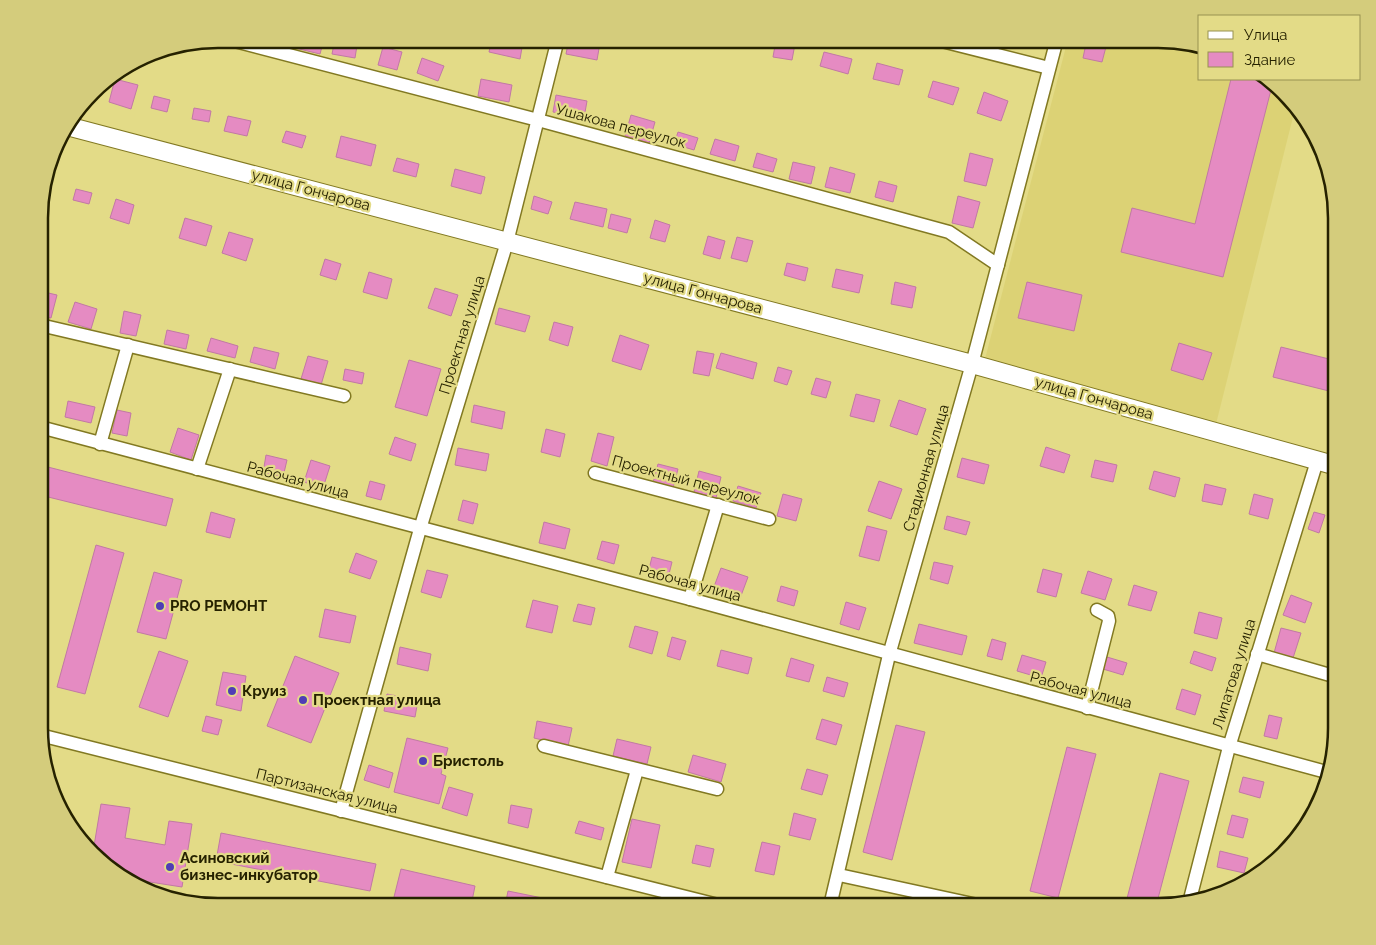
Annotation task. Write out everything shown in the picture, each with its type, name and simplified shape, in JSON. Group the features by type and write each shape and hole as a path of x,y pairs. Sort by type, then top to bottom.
{"street":[{"name":"Ушакова переулок","path":"262,48 538,120 949,232 998,265"},
{"name":"Проектная улица","path":"341,811 420,529 508,242 556,48"},
{"path":"970,48 1049,68"},
{"name":"Стадионная улица","path":"832,898 889,655 972,364 1055,48"},
{"name":"улица Гончарова","path":"73,128 972,364 1328,464"},
{"path":"48,327 344,396"},
{"path":"100,444 128,345"},
{"path":"197,469 230,369"},
{"name":"Рабочая улица","path":"48,430 690,599 889,655 1323,771"},
{"name":"Липатова улица","path":"1191,894 1229,747 1317,461"},
{"name":"Проектный переулок","path":"595,473 769,519"},
{"path":"690,599 718,505"},
{"path":"1087,708 1110,621 1103,611 1097,610"},
{"path":"1258,654 1328,674"},
{"name":"Партизанская улица","path":"48,737 688,898"},
{"path":"544,746 717,789"},
{"path":"607,877 637,770"},
{"path":"839,875 944,898"}],"shaded area":[{"path":"1066,48 1170,48 1198,52 1198,80 1258,80 1286,105 1294,115 1216,424 985,359"}],"building":[{"path":"295,48 322,48 320,54"},
{"path":"333,48 357,48 355,58 332,54"},
{"path":"383,48 402,52 397,70 378,65"},
{"path":"490,48 522,48 520,59 489,52"},
{"path":"567,48 599,48 597,60 566,54"},
{"path":"775,48 794,48 792,60 773,57"},
{"path":"1085,48 1106,48 1102,62 1083,58"},
{"path":"824,52 852,59 848,74 820,66"},
{"path":"422,58 444,66 438,81 417,73"},
{"path":"877,63 903,70 899,85 873,79"},
{"path":"481,79 512,85 509,102 478,96"},
{"path":"118,80 138,85 131,109 109,102 114,83"},
{"path":"1231,80 1258,80 1271,90 1223,277 1121,252 1132,208 1195,224"},
{"path":"933,81 959,88 953,105 928,97"},
{"path":"984,92 1008,101 1001,121 977,113"},
{"path":"556,95 587,101 584,118 553,112"},
{"path":"154,96 170,100 167,112 151,108"},
{"path":"194,108 211,111 209,122 192,119"},
{"path":"631,115 655,122 649,143 625,136"},
{"path":"228,116 251,121 247,136 224,131"},
{"path":"286,131 306,136 302,148 282,142"},
{"path":"678,132 698,138 694,150 674,144"},
{"path":"341,136 376,145 371,166 336,157"},
{"path":"715,139 739,146 735,161 710,154"},
{"path":"757,153 777,159 773,172 753,167"},
{"path":"970,153 993,159 986,186 964,181"},
{"path":"397,158 419,164 416,177 393,171"},
{"path":"793,162 815,167 811,184 789,179"},
{"path":"830,167 855,174 850,193 825,187"},
{"path":"455,169 485,177 481,194 451,186"},
{"path":"879,181 897,186 893,202 875,197"},
{"path":"76,189 92,193 89,204 73,200"},
{"path":"534,196 552,202 548,214 531,209"},
{"path":"958,196 980,202 973,228 952,223"},
{"path":"116,199 134,205 129,224 110,218"},
{"path":"575,202 607,209 603,227 570,219"},
{"path":"611,214 631,219 627,233 608,228"},
{"path":"185,218 212,226 206,246 179,238"},
{"path":"655,220 670,225 665,242 650,238"},
{"path":"229,232 253,239 246,261 222,253"},
{"path":"708,236 725,241 720,259 703,254"},
{"path":"737,237 753,241 747,262 731,258"},
{"path":"325,259 341,264 336,280 320,275"},
{"path":"787,263 808,268 805,281 784,275"},
{"path":"836,269 863,275 859,293 832,287"},
{"path":"369,272 392,279 387,299 363,292"},
{"path":"895,282 916,287 912,308 891,304"},
{"path":"1027,282 1082,295 1074,331 1018,318"},
{"path":"435,288 458,295 451,316 428,308"},
{"path":"48,293 57,295 51,318 48,317"},
{"path":"75,302 97,309 91,329 68,322"},
{"path":"499,308 530,316 525,332 495,324"},
{"path":"124,311 141,315 136,336 120,333"},
{"path":"554,322 573,327 568,346 549,340"},
{"path":"167,330 189,335 186,349 164,344"},
{"path":"620,335 649,345 641,370 612,361"},
{"path":"211,338 238,346 235,358 207,351"},
{"path":"1179,343 1212,353 1203,380 1171,370"},
{"path":"254,347 279,353 275,369 250,362"},
{"path":"1281,347 1328,359 1328,391 1273,377"},
{"path":"697,351 714,354 709,376 693,373"},
{"path":"721,353 757,363 753,379 716,368"},
{"path":"308,356 328,361 321,385 301,379"},
{"path":"409,360 441,369 427,416 395,407"},
{"path":"778,367 792,371 787,385 774,381"},
{"path":"345,369 364,373 362,384 343,380"},
{"path":"816,378 831,382 826,398 811,394"},
{"path":"856,394 880,400 874,422 850,416"},
{"path":"899,400 926,409 917,435 890,426"},
{"path":"68,401 95,407 91,423 65,417"},
{"path":"474,405 505,412 502,429 471,422"},
{"path":"117,410 131,413 127,436 112,433"},
{"path":"178,428 199,435 191,460 170,452"},
{"path":"546,429 565,434 560,457 541,452"},
{"path":"598,433 614,437 607,466 591,461"},
{"path":"395,437 416,444 411,461 389,454"},
{"path":"1046,447 1070,455 1064,473 1040,466"},
{"path":"458,448 489,454 486,471 455,465"},
{"path":"266,455 287,460 283,477 263,473"},
{"path":"962,458 989,465 984,484 957,477"},
{"path":"311,460 330,466 323,488 304,482"},
{"path":"1095,460 1117,465 1113,482 1091,477"},
{"path":"658,464 678,469 673,488 653,483"},
{"path":"48,467 173,499 166,526 48,497"},
{"path":"699,471 721,477 716,498 694,492"},
{"path":"1154,471 1180,478 1175,497 1149,489"},
{"path":"370,481 385,485 381,500 366,496"},
{"path":"879,481 902,489 891,519 868,511"},
{"path":"1205,484 1226,489 1222,505 1202,501"},
{"path":"738,486 761,493 756,508 733,501"},
{"path":"783,494 802,499 796,521 777,516"},
{"path":"1254,494 1273,499 1268,519 1249,514"},
{"path":"463,500 478,504 473,524 458,520"},
{"path":"211,512 235,519 230,538 206,532"},
{"path":"1314,512 1325,515 1319,533 1308,529"},
{"path":"947,516 970,522 966,535 944,529"},
{"path":"544,522 570,529 565,549 539,543"},
{"path":"867,526 887,531 879,561 859,556"},
{"path":"602,541 619,545 614,564 597,559"},
{"path":"96,545 124,553 85,694 57,687"},
{"path":"356,553 377,561 370,579 349,572"},
{"path":"652,557 672,562 668,578 648,573"},
{"path":"934,562 953,566 948,584 930,579"},
{"path":"721,568 748,577 739,601 712,592"},
{"path":"1043,569 1062,574 1056,597 1037,592"},
{"path":"427,570 448,575 441,598 421,592"},
{"path":"1088,571 1112,579 1105,600 1081,593"},
{"name":"PRO РЕМОНТ","path":"154,572 182,580 166,639 137,632"},
{"path":"1134,585 1157,592 1151,611 1128,605"},
{"path":"781,586 798,591 794,606 777,601"},
{"path":"1291,595 1312,603 1305,623 1283,615"},
{"path":"533,600 558,606 552,633 526,627"},
{"path":"846,602 866,608 859,630 840,624"},
{"path":"578,604 595,608 591,625 573,621"},
{"path":"325,609 356,616 350,643 319,637"},
{"path":"1199,612 1222,618 1217,639 1194,633"},
{"path":"919,624 967,636 962,655 914,643"},
{"path":"635,626 658,632 652,654 629,647"},
{"path":"1281,628 1301,633 1293,658 1274,653"},
{"path":"672,637 686,641 680,660 667,656"},
{"path":"992,639 1006,643 1002,660 987,656"},
{"path":"400,647 431,654 428,671 397,664"},
{"path":"721,650 752,658 748,674 717,666"},
{"path":"159,651 188,661 168,717 139,707"},
{"path":"1194,651 1216,658 1212,671 1190,663"},
{"path":"1022,655 1046,662 1041,678 1017,671"},
{"name":"Проектная улица","path":"295,656 339,673 311,743 267,726"},
{"path":"1107,657 1127,663 1123,675 1103,669"},
{"path":"791,658 814,665 809,682 786,676"},
{"name":"Круиз","path":"223,672 246,676 241,711 216,705"},
{"path":"827,677 848,683 844,697 823,691"},
{"path":"1182,689 1201,695 1195,715 1176,709"},
{"path":"387,694 418,700 415,717 384,711"},
{"path":"1269,715 1282,718 1277,739 1264,736"},
{"path":"206,716 222,720 218,735 202,731"},
{"path":"822,719 842,725 836,745 816,739"},
{"path":"537,721 572,728 568,746 534,738"},
{"path":"896,725 925,732 892,860 863,852"},
{"name":"Бристоль","path":"407,738 448,748 441,774 446,776 439,804 394,792"},
{"path":"617,739 651,747 647,764 613,756"},
{"path":"1067,747 1096,754 1058,898 1030,891"},
{"path":"693,755 726,764 721,782 688,772"},
{"path":"369,765 393,773 389,788 364,780"},
{"path":"807,769 828,775 822,795 801,789"},
{"path":"1160,773 1189,781 1158,898 1127,898"},
{"path":"1243,777 1264,782 1260,798 1239,792"},
{"path":"449,787 473,794 467,816 442,808"},
{"path":"101,804 130,808 125,838 165,845 169,821 192,824 182,887 142,880 114,862 94,844"},
{"path":"511,805 532,809 528,828 508,823"},
{"path":"794,813 816,819 810,840 789,835"},
{"path":"1232,815 1248,819 1243,838 1227,834"},
{"path":"632,819 660,825 651,868 622,862"},
{"path":"579,821 604,828 601,840 575,833"},
{"path":"221,833 376,864 370,891 216,861"},
{"path":"762,842 780,846 774,875 755,871"},
{"path":"696,845 714,849 710,867 692,863"},
{"path":"1220,851 1248,858 1244,873 1217,867"},
{"path":"401,869 475,886 473,897 394,897"},
{"path":"508,891 539,897 507,897"}],"place":[{"name":"PRO РЕМОНТ","path":"160,606"},
{"name":"Круиз","path":"232,691"},
{"name":"Проектная улица","path":"303,700"},
{"name":"Бристоль","path":"423,761"},
{"name":"Асиновский бизнес-инкубатор","path":"170,867"}]}
